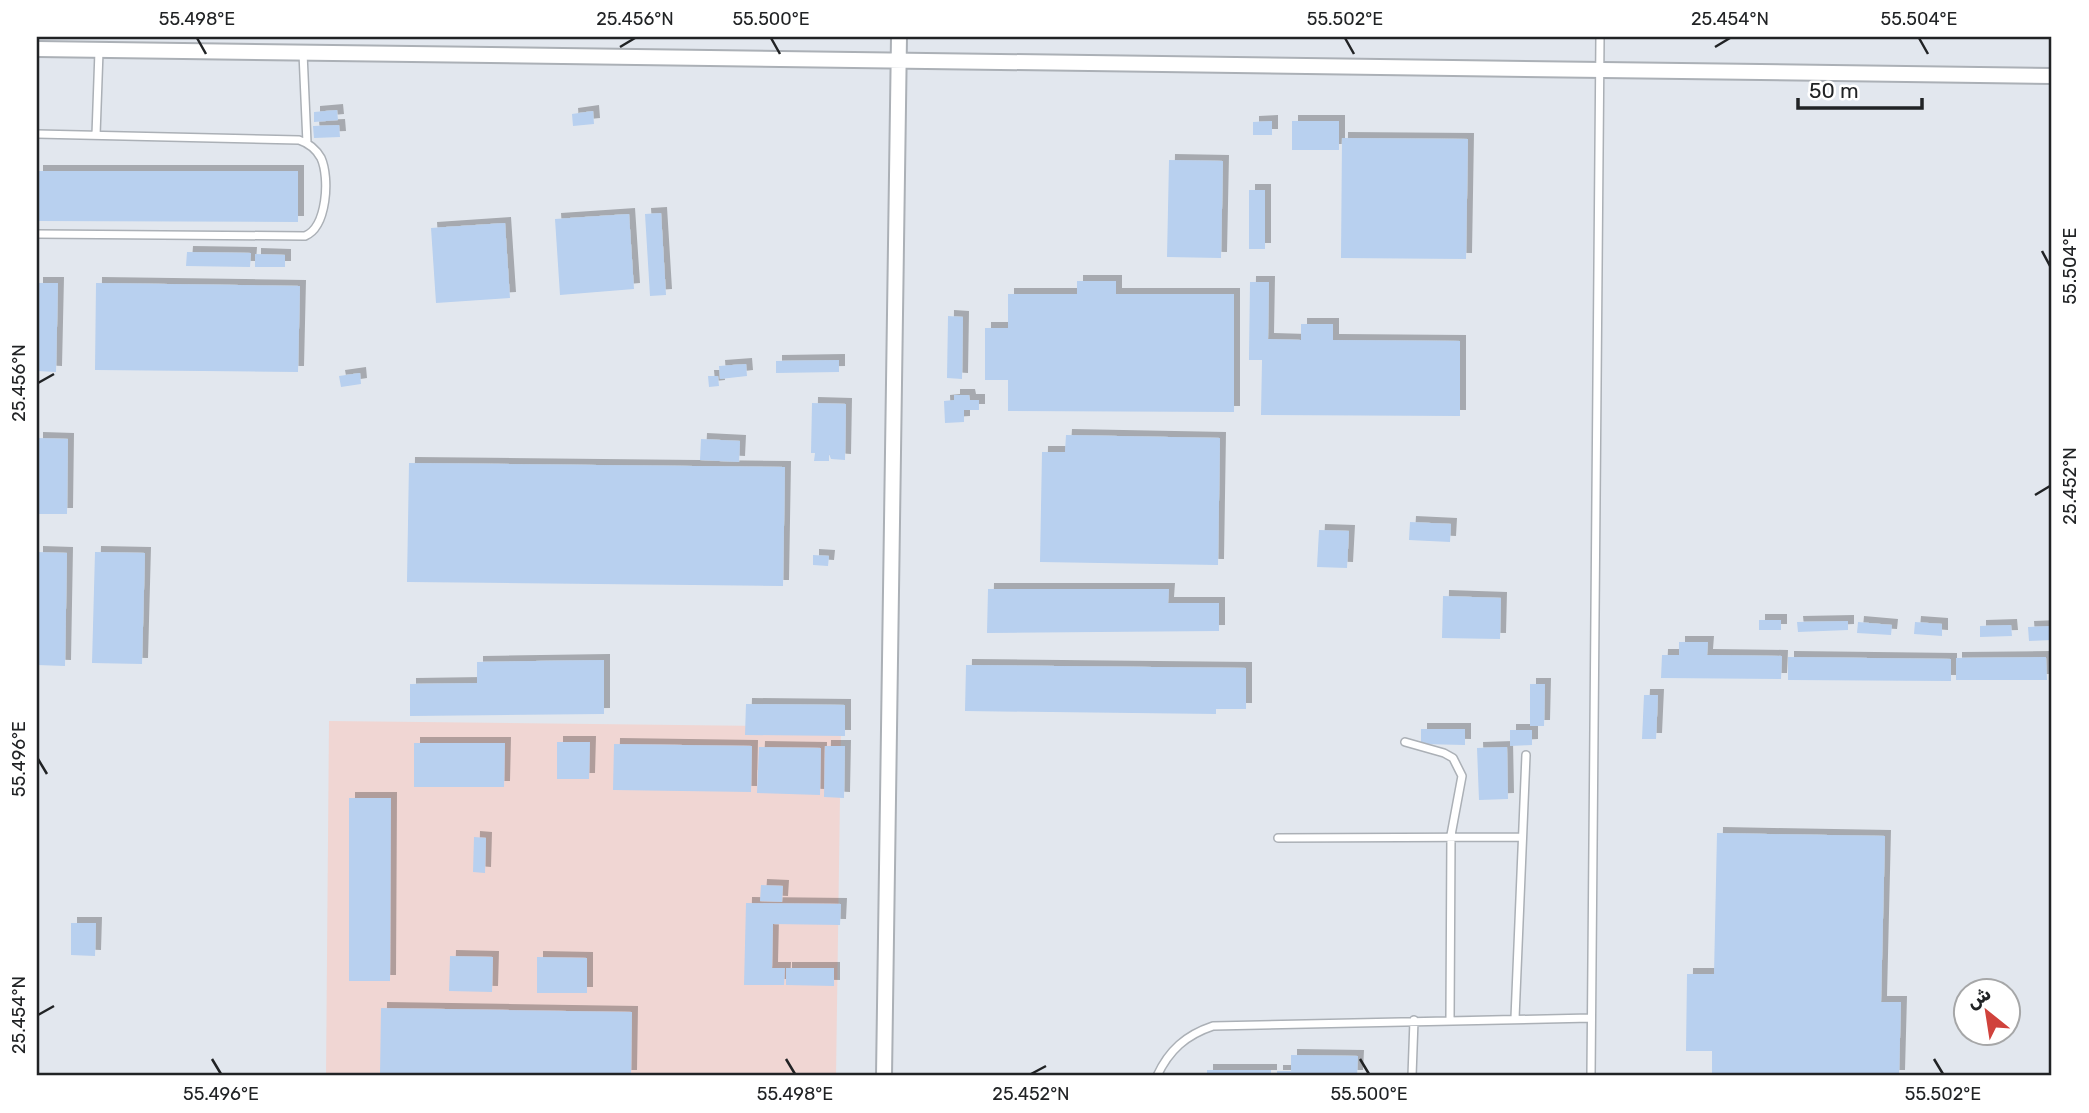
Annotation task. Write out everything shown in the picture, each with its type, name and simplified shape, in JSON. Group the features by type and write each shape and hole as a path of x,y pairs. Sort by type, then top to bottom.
{"street":[{"path":"884,1076 899,37"},
{"path":"38,50 2052,76"}],"lane":[{"path":"1591,1076 1600,37"},
{"path":"96,135 99,51"},
{"path":"303,53 307,143"},
{"path":"37,134 289,139 307,143 315,150 323,166 323,212 319,225 304,236 37,234"},
{"path":"1405,742 1444,752 1459,766 1462,786 1451,835 1450,1020"},
{"path":"1515,1018 1526,755"},
{"path":"1279,838 1522,836"},
{"path":"1157,1076 1174,1049 1198,1031 1213,1026 1591,1018"},
{"path":"1412,1076 1414,1020"}],"shaded area":[{"path":"329,721 841,727 836,1076 326,1076"}],"building":[{"path":"337,110 338,120 314,122 314,112"},
{"path":"593,111 594,124 573,126 572,114"},
{"path":"1272,121 1272,135 1253,135 1253,122"},
{"path":"1292,121 1339,121 1339,150 1292,150"},
{"path":"339,125 340,137 314,138 313,126"},
{"path":"1342,138 1468,139 1466,259 1341,258"},
{"path":"1169,160 1223,161 1221,258 1167,257"},
{"path":"37,171 298,171 298,222 37,221"},
{"path":"1249,190 1265,190 1265,249 1249,249"},
{"path":"661,213 666,295 650,296 645,214"},
{"path":"629,214 634,289 560,295 555,219"},
{"path":"505,223 510,298 436,303 431,228"},
{"path":"187,252 251,253 250,267 186,266"},
{"path":"255,254 285,255 285,267 255,267"},
{"path":"1077,281 1116,281 1116,294 1234,294 1234,412 1008,411 1008,380 985,380 985,328 1008,328 1008,294 1077,294"},
{"path":"1250,282 1269,282 1268,339 1301,340 1301,324 1333,324 1333,340 1460,341 1460,416 1261,415 1262,360 1249,360"},
{"path":"37,283 58,283 56,372 37,371"},
{"path":"96,283 300,286 298,372 95,370"},
{"path":"948,316 963,317 962,379 947,378"},
{"path":"839,360 839,372 776,373 776,361"},
{"path":"746,364 747,376 720,379 719,366"},
{"path":"360,373 361,384 341,387 339,376"},
{"path":"708,376 718,376 719,386 709,387"},
{"path":"954,395 969,395 970,400 979,400 979,410 964,410 964,422 945,423 944,401 954,400"},
{"path":"812,403 846,404 845,460 831,459 829,454 829,461 814,461 815,453 811,453"},
{"path":"1066,435 1220,438 1218,565 1040,562 1042,452 1065,452"},
{"path":"37,438 68,439 67,514 37,514"},
{"path":"701,439 740,441 739,462 700,460"},
{"path":"409,463 785,467 783,586 407,582"},
{"path":"1410,522 1451,524 1450,542 1409,540"},
{"path":"1319,530 1349,531 1347,568 1317,567"},
{"path":"37,552 67,553 65,666 37,665"},
{"path":"95,552 145,553 142,664 92,663"},
{"path":"813,555 829,556 828,566 813,565"},
{"path":"988,589 1169,589 1168,603 1219,603 1219,631 987,633"},
{"path":"1443,596 1501,598 1500,639 1442,638"},
{"path":"1759,620 1781,620 1781,630 1759,630"},
{"path":"1848,621 1848,630 1798,632 1797,622"},
{"path":"1858,622 1892,625 1891,635 1857,633"},
{"path":"1915,622 1942,624 1942,636 1914,634"},
{"path":"2011,625 2012,636 1980,637 1980,626"},
{"path":"2052,626 2052,640 2029,641 2028,627"},
{"path":"1679,642 1708,642 1707,655 1782,656 1781,679 1661,678 1662,655 1679,655"},
{"path":"1788,657 1951,659 1951,681 1788,680"},
{"path":"2046,657 2047,680 1956,680 1956,658"},
{"path":"604,660 604,714 410,716 410,684 477,683 477,662"},
{"path":"966,665 1246,668 1246,709 1216,709 1216,714 965,711"},
{"path":"1530,684 1545,684 1544,726 1530,726"},
{"path":"1644,695 1658,695 1656,739 1642,739"},
{"path":"746,704 845,705 845,736 745,735"},
{"path":"1421,729 1465,729 1465,745 1421,744"},
{"path":"1510,730 1532,730 1532,745 1510,746"},
{"path":"557,742 590,742 589,779 557,779"},
{"path":"414,743 505,743 504,787 414,787"},
{"path":"614,744 752,746 751,792 613,790"},
{"path":"825,746 845,746 844,798 824,797"},
{"path":"759,747 821,748 820,795 757,793"},
{"path":"1507,747 1508,799 1479,800 1477,748"},
{"path":"349,798 391,798 390,981 349,981"},
{"path":"1717,833 1885,836 1881,1002 1901,1002 1899,1076 1712,1076 1712,1051 1686,1051 1687,974 1714,974"},
{"path":"474,837 486,838 485,873 473,872"},
{"path":"761,885 783,886 782,902 760,901"},
{"path":"746,903 841,904 840,925 773,924 772,968 785,968 784,985 744,985"},
{"path":"71,923 96,923 95,956 71,955"},
{"path":"450,956 493,957 492,992 449,991"},
{"path":"537,957 587,958 587,993 537,993"},
{"path":"786,968 834,968 834,986 786,985"},
{"path":"381,1008 632,1012 631,1076 380,1076"},
{"path":"1291,1055 1358,1056 1357,1076 1277,1076 1277,1071 1291,1071"},
{"path":"1207,1070 1271,1070 1271,1076 1207,1076"}]}
